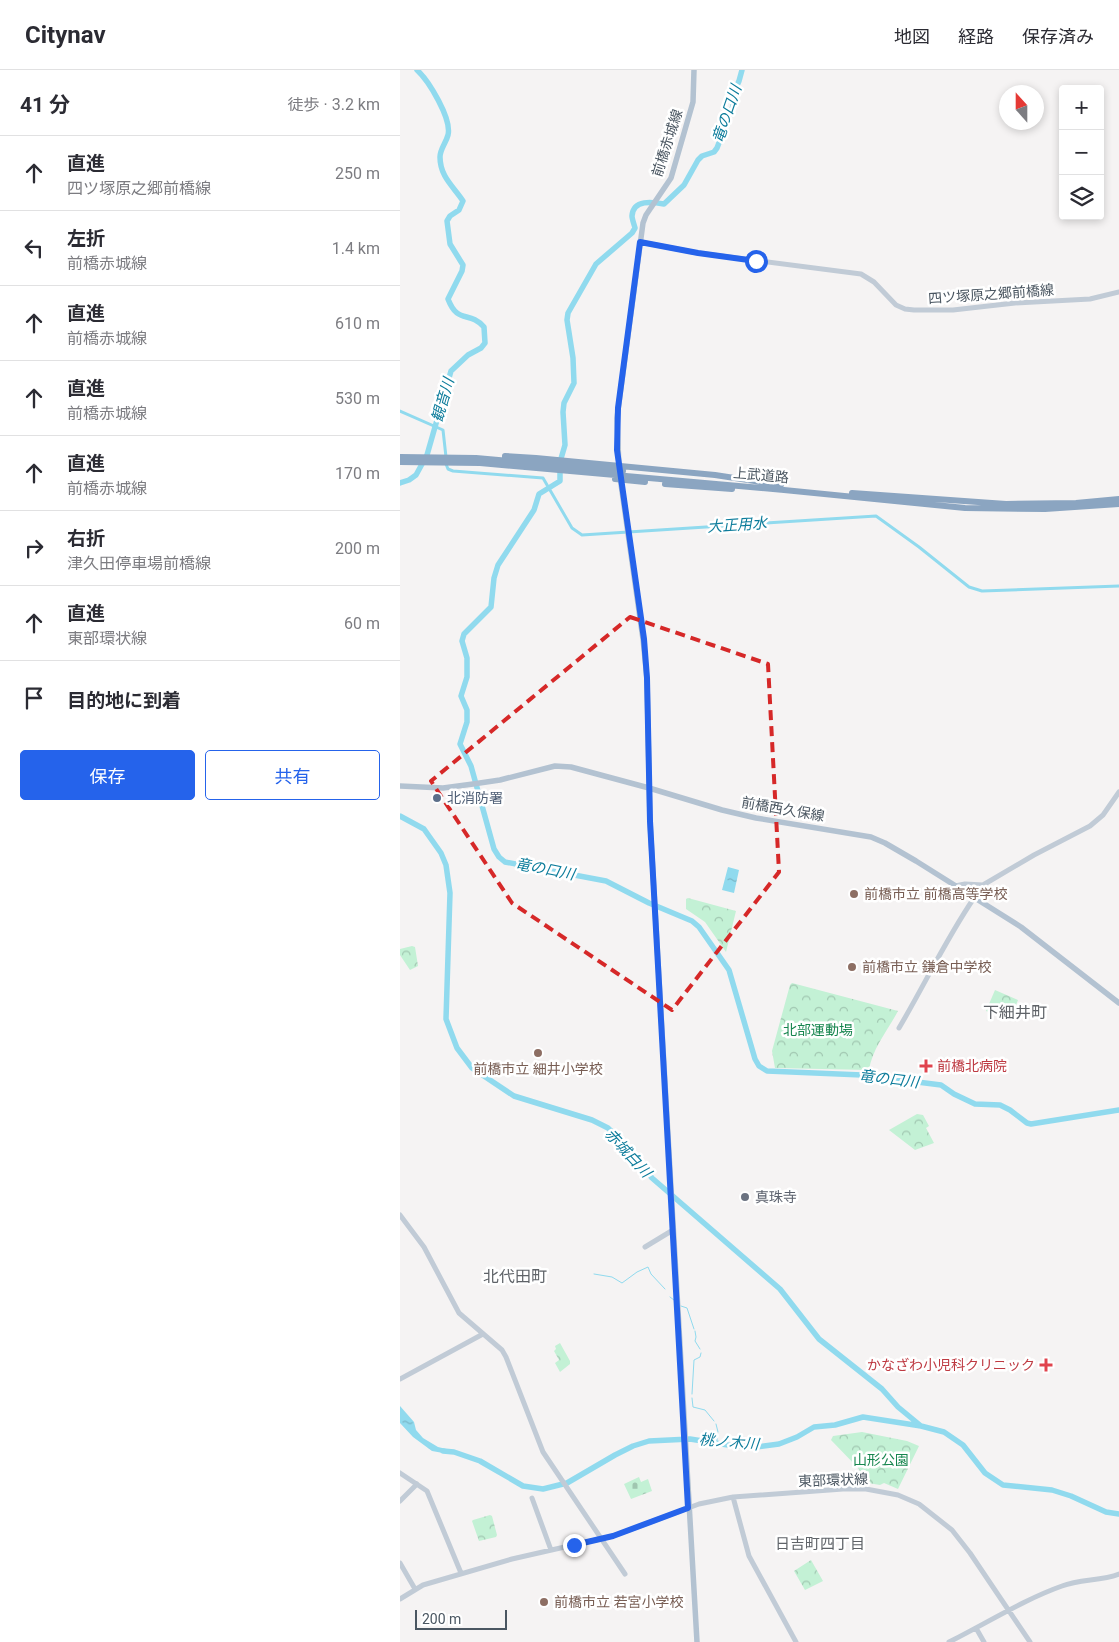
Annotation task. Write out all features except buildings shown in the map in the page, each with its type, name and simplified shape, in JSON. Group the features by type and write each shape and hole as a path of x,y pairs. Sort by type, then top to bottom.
{"highway":[{"path":"400,456 412,459 478,460 624,476 716,489 784,488"},
{"path":"478,460 516,456 714,475 784,488"},
{"path":"400,462 412,459"},
{"path":"558,470 609,472 624,476"},
{"name":"上武道路","path":"784,488 1006,504 1076,503 1119,499"},
{"name":"上武道路","path":"784,488 966,508 1045,509 1119,504"}],"main road":[{"name":"前橋赤城線","path":"672,1230 654,905 647,678 644,639 627,532 624,476 618,466 616,440 618,408 643,221 671,178 693,102 694,70"},
{"name":"前橋西久保線","path":"400,786 443,788 476,784 561,766 571,767 722,810 756,818 871,838 885,843 937,874 1038,939 1119,1003"},
{"path":"672,1230 697,1642"}],"street":[{"name":"四ツ塚原之郷前橋線","path":"640,242 698,253 861,274 878,284 896,305 909,310 953,310 1015,303 1090,299 1119,292"},
{"path":"954,886 965,884 984,885 1034,855 1090,826 1103,815 1119,792"},
{"path":"899,1028 954,928 974,898"},
{"path":"400,1215 424,1247 458,1313 502,1350 543,1452 625,1574"},
{"path":"645,1247 672,1230"},
{"path":"400,1379 483,1334"},
{"path":"400,1473 427,1491 461,1573"},
{"path":"400,1501 417,1484"},
{"name":"東部環状線","path":"602,1539 638,1528 699,1504 733,1497 844,1488 866,1489 898,1495 919,1504 952,1530 970,1553 1030,1642"},
{"path":"733,1497 748,1556 796,1642"},
{"path":"532,1498 551,1550"},
{"path":"400,1599 415,1589 461,1573 602,1539"},
{"path":"400,1562 415,1589"},
{"path":"948,1642 1065,1585 1106,1579 1119,1574"},
{"path":"976,1628 984,1642"}],"highlighted area":[{"path":"630,617 768,664 779,872 672,1010 512,903 431,781"}],"green space":[{"path":"686,899 736,911 726,952 705,922 686,909"},
{"path":"415,947 418,966 410,970 400,955 400,949"},
{"name":"北部運動場","path":"792,983 898,1011 873,1055 869,1070 775,1068 772,1051"},
{"path":"995,990 1018,1000 1010,1020 986,1011"},
{"path":"917,1114 923,1115 929,1126 926,1128 934,1143 915,1150 889,1130"},
{"path":"560,1343 570,1364 560,1372 555,1363 559,1360 554,1351 556,1349 555,1346"},
{"name":"山形公園","path":"862,1432 907,1441 919,1446 898,1489 884,1483 880,1485 868,1483 858,1468 831,1440 833,1436"},
{"path":"639,1477 641,1482 648,1479 652,1491 631,1499 624,1484"},
{"path":"492,1516 497,1535 496,1537 479,1541 472,1521"},
{"path":"811,1560 823,1581 805,1590 794,1571"}],"water":[{"path":"728,867 739,870 734,893 722,890"},
{"path":"400,1406 414,1422 416,1430 423,1438 438,1447 455,1451 443,1453 432,1451 413,1437 400,1423"}],"waterway":[{"name":"観音川","path":"400,483 416,475 427,455 451,371 468,355 481,348 485,343 484,327 479,322 456,312 448,299 462,271 463,265 450,244 447,221 450,216 459,210 463,201 442,170 440,154 448,135 447,120 433,91 417,70"},
{"name":"竜の口川","path":"742,70 734,92 733,106 717,148 714,152 702,156 698,160 684,185 664,204 644,203 636,207 632,216 635,228 632,233 596,264 568,313 567,320 573,358 574,383 564,403 565,445 560,462 560,481 539,494 534,510 498,565 494,578 491,607 464,634 462,641 467,658 467,677 461,696 467,710 467,722 460,744 471,766 494,849 505,862 606,881 649,903 692,921 699,927 729,970 755,1059 759,1066 767,1071 862,1075 941,1085 954,1094 975,1104 1000,1105 1031,1124 1119,1110"},
{"name":"大正用水","path":"400,411 443,430 446,457"},
{"name":"大正用水","path":"446,464 448,469 453,471 543,478 572,528 582,535 876,516 969,587 982,591 1119,586"},
{"name":"赤城白川","path":"400,816 424,829 441,853 446,865 450,893 446,1019 457,1048 472,1068 514,1096 592,1120 608,1128 624,1143 652,1178 780,1289 819,1339 882,1389 898,1407 921,1426"},
{"path":"594,1274 612,1277 622,1283 637,1272 648,1267 651,1274 665,1289"},
{"path":"670,1297 674,1300"},
{"path":"681,1306 687,1308 694,1329"},
{"path":"695,1331 695,1341 700,1349"},
{"path":"692,1394 694,1360 700,1357 701,1353"},
{"path":"692,1398 693,1407 705,1410 714,1421"},
{"name":"桃ノ木川","path":"443,1451 454,1452 480,1461 523,1486 543,1489 567,1483 615,1455 649,1441 690,1439 756,1447 779,1444 797,1437 814,1427 835,1425 863,1417 921,1426 944,1432 963,1445 985,1473 1003,1485 1052,1490 1071,1496 1106,1512 1119,1514"},
{"path":"716,1424 718,1432"},
{"name":"桃ノ木川","path":"717,1436 717,1443"}],"place":[{"name":"北消防署","path":"437,798"},
{"name":"前橋市立 前橋高等学校","path":"854,894"},
{"name":"前橋市立 鎌倉中学校","path":"852,967"},
{"name":"前橋市立 細井小学校","path":"538,1053"},
{"name":"前橋北病院","path":"926,1066"},
{"name":"真珠寺","path":"745,1197"},
{"name":"かなざわ小児科クリニック","path":"1046,1365"},
{"name":"前橋市立 若宮小学校","path":"544,1602"}],"district":[{"name":"下細井町","path":"1015,1012"},
{"name":"北代田町","path":"515,1276"},
{"name":"日吉町四丁目","path":"820,1544"}],"route":[{"path":"574,1545 638,1528 688,1508 650,821 647,678 644,639 617,450 618,408 640,242 756,261"}]}
